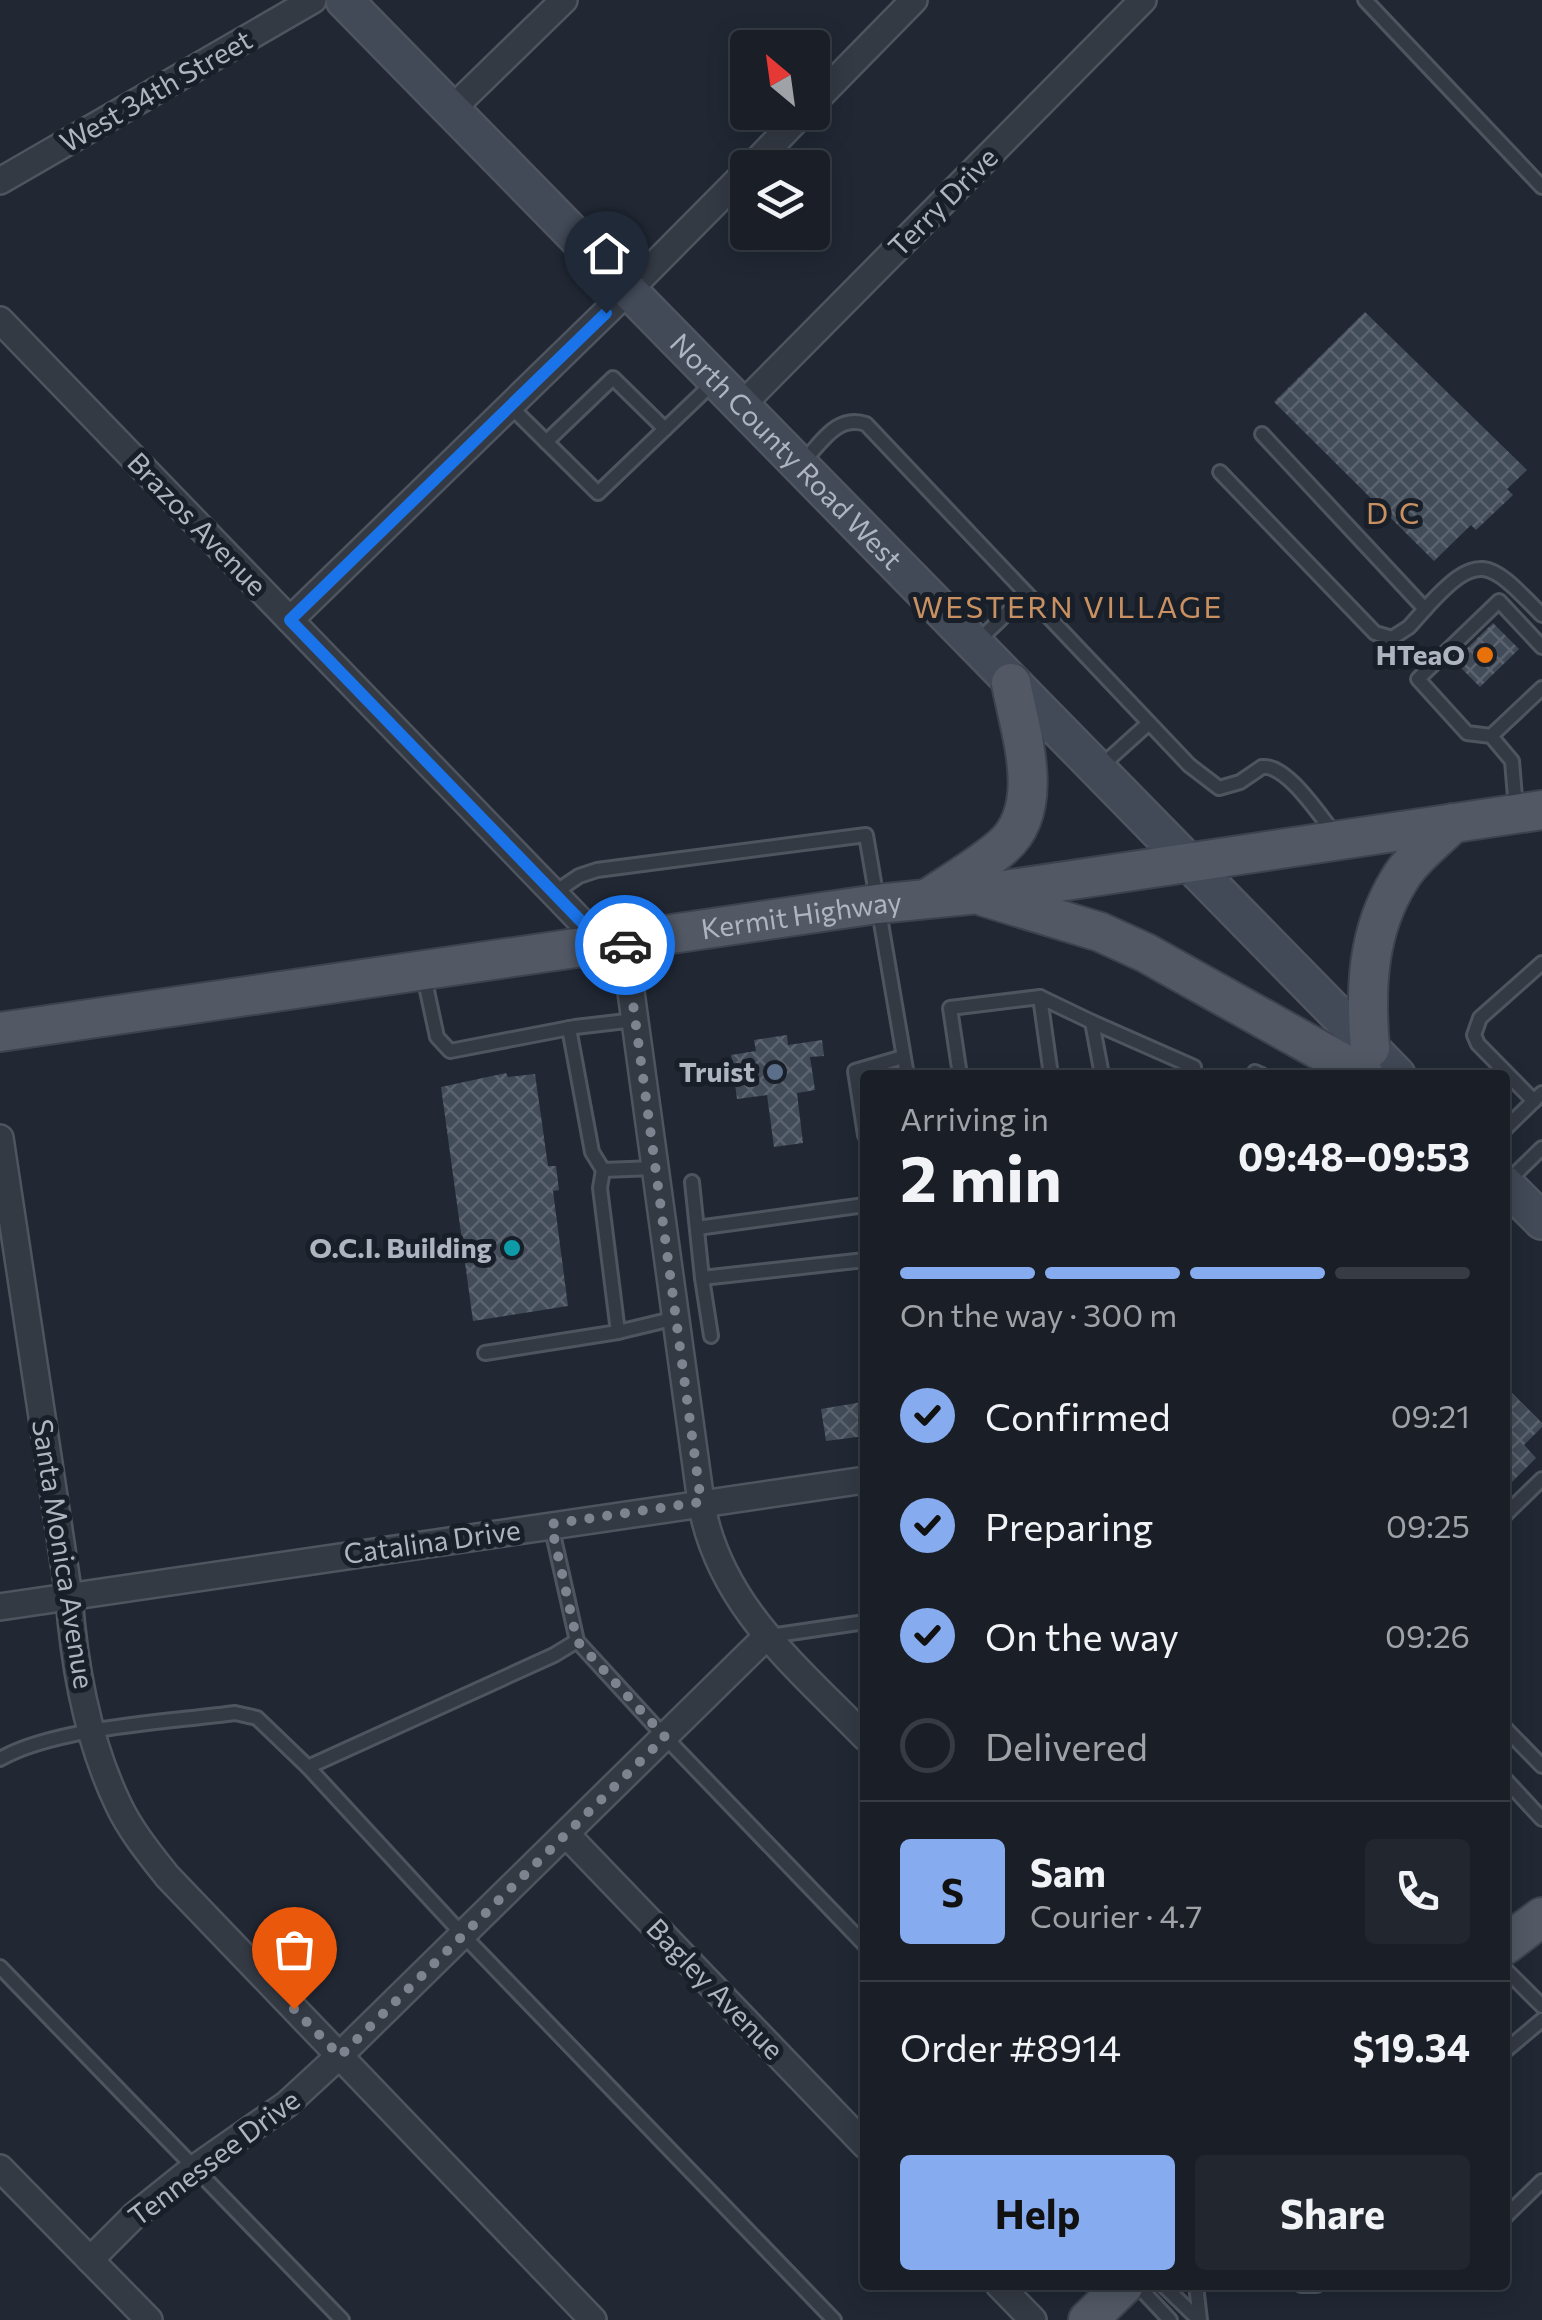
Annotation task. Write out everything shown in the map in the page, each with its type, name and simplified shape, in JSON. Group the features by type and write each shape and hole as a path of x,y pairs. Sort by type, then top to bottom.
{"main road":[{"name":"North County Road West","path":"344,0 1187,861 1367,1061"},
{"path":"930,897 1005,845 1021,819 1028,775 1010,683"},
{"name":"Kermit Highway","path":"0,1032 1530,812"},
{"path":"978,894 1100,932 1367,1061 1368,960 1386,906 1400,877 1454,823"},
{"path":"1510,1189 1542,1221"},
{"path":"1510,1941 1542,1918"},
{"path":"1088,2320 1119,2290"}],"street":[{"name":"West 34th Street","path":"0,181 313,0"},
{"path":"452,110 564,0"},
{"path":"830,86 914,0"},
{"name":"Terry Drive","path":"742,405 1143,0"},
{"path":"767,150 787,130"},
{"path":"290,620 730,188"},
{"name":"Brazos Avenue","path":"0,320 554,893 614,942"},
{"path":"614,942 635,1020 701,1502 715,1557 733,1592 767,1636 860,1732"},
{"name":"Santa Monica Avenue","path":"0,1138 69,1596 72,1642 93,1732 118,1806 167,1876 594,2320"},
{"name":"Catalina Drive","path":"0,1607 860,1481"},
{"name":"Tennessee Drive","path":"90,2260 134,2216 287,2104 340,2056 767,1636"},
{"name":"Bagley Avenue","path":"566,1834 860,2140"},
{"path":"0,2168 148,2320"},
{"path":"1004,2290 1033,2320"}],"lane":[{"path":"1364,0 1542,187"},
{"path":"546,442 613,378 665,429"},
{"path":"510,406 598,493 717,379"},
{"path":"800,464 837,426 855,420 866,424 1188,765 1219,788 1240,782 1262,767 1276,769 1340,840"},
{"path":"1262,434 1425,610"},
{"path":"1220,472 1375,633 1392,638 1409,627 1452,581 1472,568 1500,572 1542,615"},
{"path":"974,645 1028,594"},
{"path":"1530,812 1512,760 1491,736 1467,733 1418,680 1499,602 1542,647"},
{"path":"1491,736 1542,688"},
{"path":"1097,770 1149,723"},
{"path":"554,893 579,876 597,870 866,835 906,1070"},
{"path":"1507,1070 1478,1044 1474,1034 1480,1018 1542,963"},
{"path":"422,970 437,1037 450,1050 635,1020"},
{"path":"1040,997 1050,1070"},
{"path":"959,1070 950,1008 1040,997 1194,1067 1192,1070"},
{"path":"1092,1022 1101,1070"},
{"path":"569,1028 592,1152 603,1170 600,1188 618,1332"},
{"path":"860,1103 855,1071 904,1057"},
{"path":"1510,1072 1538,1097 1510,1124"},
{"path":"1510,1179 1542,1148"},
{"path":"603,1170 656,1168"},
{"path":"692,1182 710,1336"},
{"path":"697,1228 860,1207"},
{"path":"702,1278 860,1261"},
{"path":"485,1353 618,1332 676,1318"},
{"path":"1510,1510 1542,1479"},
{"path":"551,1524 577,1641 860,1940"},
{"path":"767,1636 860,1623"},
{"path":"308,1767 577,1641"},
{"path":"0,1758 16,1750 93,1732 235,1713 257,1718 834,2320"},
{"path":"1510,1733 1542,1766"},
{"path":"1510,1784 1542,1819"},
{"path":"0,1967 342,2320"},
{"path":"1510,1974 1542,2006"},
{"path":"1510,2047 1542,2020"},
{"path":"1510,2213 1541,2185"},
{"path":"1142,2290 1170,2320"},
{"path":"1168,2290 1199,2320"},
{"path":"1196,2290 1199,2320"}],"building":[{"path":"1365,312 1527,470 1507,489 1513,495 1476,530 1471,525 1434,561 1274,402"},
{"name":"HTeaO","path":"1493,623 1519,649 1480,687 1454,661"},
{"path":"787,1035 788,1045 822,1040 824,1056 810,1057 815,1090 797,1093 803,1143 774,1147 767,1095 737,1099 731,1055 756,1051 754,1040"},
{"name":"O.C.I. Building","path":"506,1073 508,1077 535,1074 548,1166 556,1166 559,1190 553,1191 568,1306 473,1321 441,1087"},
{"path":"1510,1391 1542,1423 1524,1445 1536,1458 1510,1484"},
{"path":"860,1402 860,1437 826,1441 821,1409"}],"way so far":[{"path":"294,2009 340,2056 665,1737 577,1641 551,1524 701,1502 625,945"}],"place":[{"name":"HTeaO","path":"1485,655"},
{"name":"Truist","path":"775,1072"},
{"name":"O.C.I. Building","path":"512,1248"}],"district":[{"name":"D C","path":"1394,514"},
{"name":"WESTERN VILLAGE","path":"1068,608"}],"route":[{"path":"606,313 290,620 603,944 624,940 625,945"}]}
